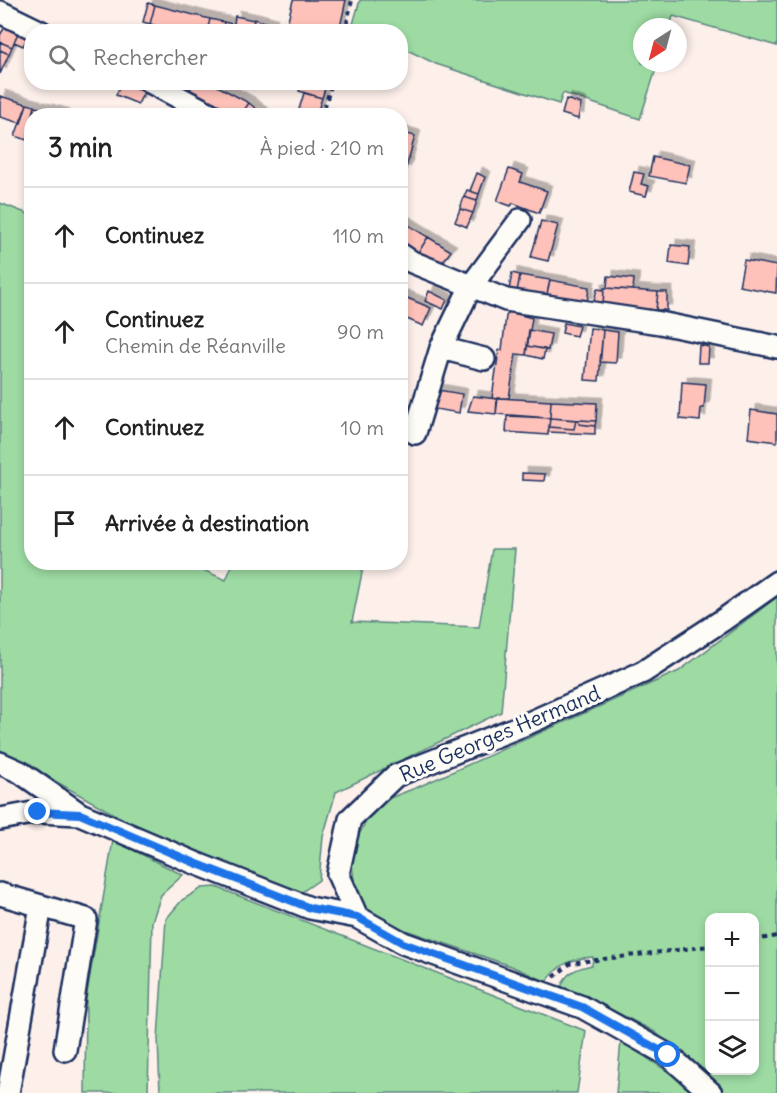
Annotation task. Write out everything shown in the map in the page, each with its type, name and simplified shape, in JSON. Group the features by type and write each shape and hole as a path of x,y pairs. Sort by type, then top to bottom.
{"street":[{"path":"0,12 25,24"},
{"path":"165,90 199,108"},
{"path":"416,433 441,348 471,286 520,219"},
{"path":"408,259 506,300 660,323 777,347"},
{"path":"441,348 484,359"},
{"name":"Rue Georges Hermand","path":"357,917 339,874 350,819 395,776 531,722 643,672 777,582"},
{"path":"0,762 20,772 80,814 195,863 310,908 357,917 403,943 582,1007 668,1055 711,1093"},
{"path":"0,819 38,812 80,814"},
{"path":"0,894 86,919 65,1050"},
{"path":"8,1093 41,906"}],"path":[{"path":"347,24 352,0"},
{"path":"324,108 330,90"},
{"path":"759,939 777,936"},
{"path":"546,994 554,977 572,963 705,947"}],"green space":[{"path":"360,0 777,0 777,46 687,20 687,18 673,16 672,18 633,18 633,72 655,72 640,119 563,93 559,104 436,64 408,50 408,24 353,24"},
{"path":"0,203 24,212 24,570 203,570 226,580 230,570 363,570 352,622 479,627 492,549 515,549 501,712 336,792 323,837 319,880 299,894 153,836 0,750"},
{"path":"777,597 777,1093 725,1093 655,1032 610,1009 561,989 568,975 577,969 592,965 593,957 579,959 561,966 547,982 511,966 382,922 364,907 355,888 352,864 356,841 371,811 387,799 679,671"},
{"path":"113,840 183,875 161,895 152,922 148,1093 85,1093 86,999"},
{"path":"216,887 586,1031 577,1093 160,1093 158,1038 166,919 182,900 202,888"},
{"path":"621,1041 690,1086 694,1093 616,1093"}],"building":[{"path":"293,0 346,0 341,24 287,24"},
{"path":"148,3 155,5 150,24 143,22"},
{"path":"155,5 210,19 209,24 150,24"},
{"path":"235,16 254,20 253,24 234,24"},
{"path":"210,19 224,22 224,24 209,24"},
{"path":"254,19 272,24 253,24"},
{"path":"5,27 18,33 12,47 0,42 0,35"},
{"path":"18,33 24,36 23,46 14,42"},
{"path":"0,42 12,47 9,54 0,50"},
{"path":"0,50 9,54 0,74"},
{"path":"118,90 144,92 138,104 116,95"},
{"path":"190,90 225,90 249,103 246,108 223,107"},
{"path":"299,90 324,90 322,98"},
{"path":"304,93 322,98 319,108 299,108"},
{"path":"0,96 27,104 21,123 0,117"},
{"path":"566,99 581,104 578,119 562,114"},
{"path":"249,103 255,108 246,108"},
{"path":"27,104 35,106 35,108 26,108"},
{"path":"24,112 24,139 15,136"},
{"path":"408,134 415,136 408,161"},
{"path":"653,157 690,165 686,183 649,176"},
{"path":"509,169 523,174 520,182 547,191 539,213 513,203 511,206 497,201"},
{"path":"634,172 644,174 641,184 649,186 646,196 629,192"},
{"path":"477,173 485,177 479,194 470,191"},
{"path":"467,190 479,194 477,201 464,197"},
{"path":"464,197 477,201 473,213 460,209"},
{"path":"460,209 473,213 467,227 455,222"},
{"path":"541,221 558,225 548,261 531,257"},
{"path":"408,225 428,237 418,253 408,246"},
{"path":"428,237 451,251 441,264 418,253"},
{"path":"671,245 690,247 688,266 669,263"},
{"path":"744,260 777,266 776,293 739,286"},
{"path":"512,273 520,275 517,292 509,290"},
{"path":"520,275 550,280 546,298 517,292"},
{"path":"608,276 634,279 633,290 607,288"},
{"path":"550,280 589,287 587,303 546,298"},
{"path":"604,288 658,292 656,310 603,305"},
{"path":"597,289 604,290 603,305 593,304"},
{"path":"429,291 447,300 443,309 425,301"},
{"path":"658,292 667,292 667,310 656,310"},
{"path":"408,298 431,308 423,326 408,319"},
{"path":"509,312 532,318 526,355 516,354 509,398 497,399 492,398 499,350 502,350 506,316"},
{"path":"564,323 579,326 576,336 562,333"},
{"path":"590,328 603,330 599,381 585,380"},
{"path":"529,330 551,334 548,350 527,346"},
{"path":"603,330 618,332 616,363 600,362"},
{"path":"699,345 709,347 708,363 698,363"},
{"path":"527,346 545,349 543,359 526,355"},
{"path":"682,382 706,384 704,408 701,408 700,421 680,419"},
{"path":"432,389 462,394 459,413 429,408"},
{"path":"473,396 497,399 496,414 468,411"},
{"path":"498,398 551,401 550,418 496,414"},
{"path":"551,401 597,403 596,421 550,418"},
{"path":"751,410 777,414 777,442 748,438"},
{"path":"507,416 550,418 548,435 506,432"},
{"path":"550,418 576,420 574,429 549,427"},
{"path":"576,420 579,420 579,424 595,426 595,434 548,432 549,427 574,429"},
{"path":"579,420 596,421 595,426 579,424"},
{"path":"522,473 545,474 544,481 522,480"}],"route":[{"path":"38,812 80,814 195,863 310,908 357,917 403,943 582,1007 668,1055"}]}
